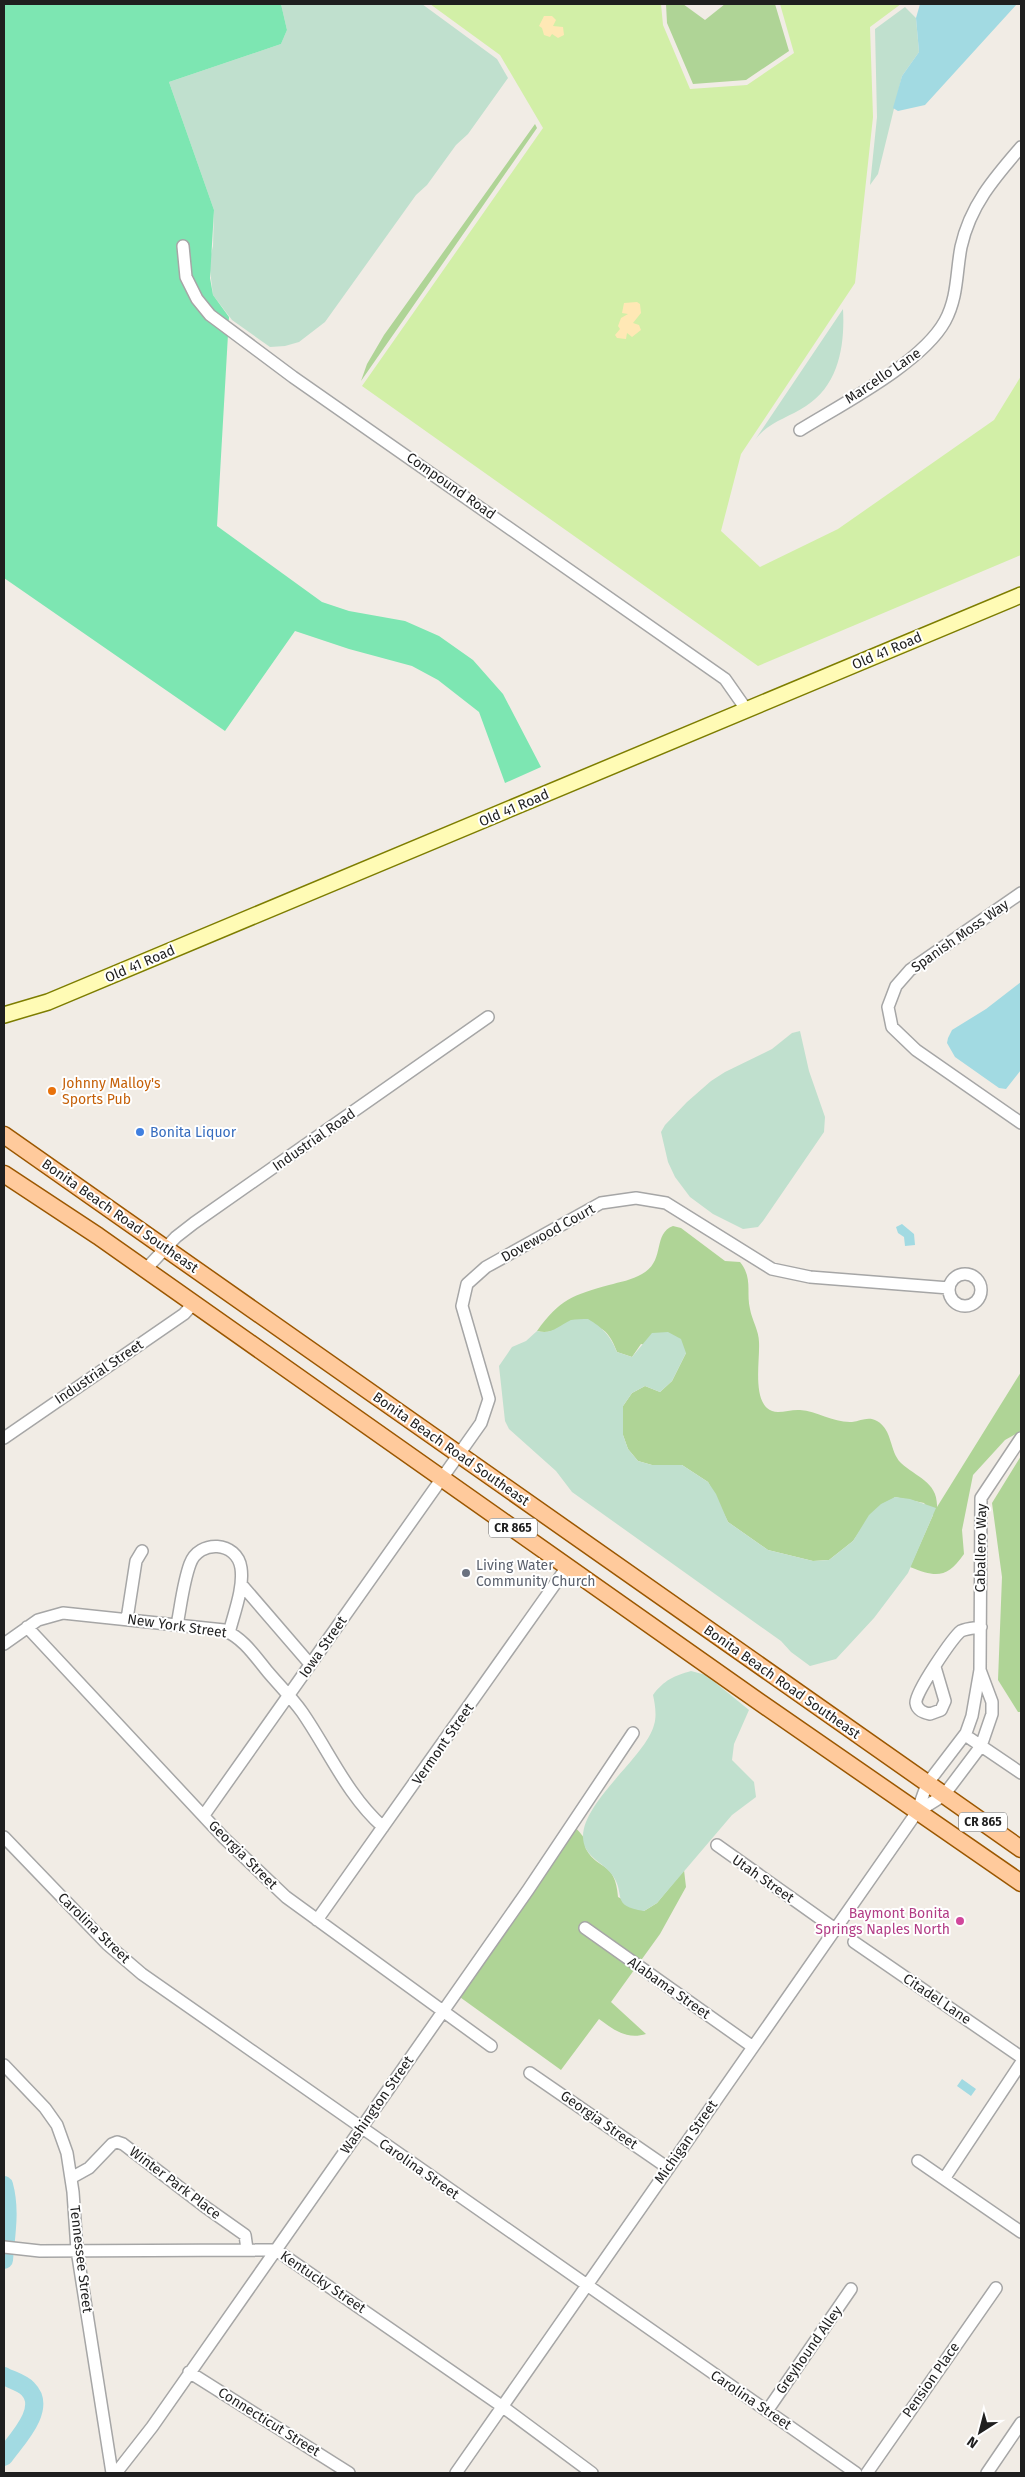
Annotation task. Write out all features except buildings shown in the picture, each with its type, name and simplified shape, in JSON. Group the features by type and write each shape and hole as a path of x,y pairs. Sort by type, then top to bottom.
{"main road":[{"name":"Bonita Beach Road Southeast","path":"4,1135 927,1784 1021,1848"},
{"name":"Bonita Beach Road Southeast","path":"4,1174 146,1270 567,1567 1021,1883"}],"street":[{"name":"Marcello Lane","path":"800,430 917,355 937,334 951,310 955,296 961,249 972,211 994,178 1021,147"},
{"name":"Compound Road","path":"183,246 186,277 197,299 210,315 293,377 725,679 746,709"},
{"name":"Old 41 Road","path":"4,1015 48,1002 1021,595"},
{"name":"Spanish Moss Way","path":"1021,893 910,970 896,986 888,1007 892,1027 916,1050 1021,1123"},
{"path":"4,1027 48,1002"},
{"name":"Industrial Road","path":"146,1270 166,1248 209,1212 488,1017"},
{"name":"Dovewood Court","path":"442,1478 481,1423 489,1399 462,1306 467,1284 486,1267 601,1203 636,1198 666,1203 772,1270 810,1277 948,1288"},
{"name":"Industrial Street","path":"4,1438 184,1314 193,1304"},
{"name":"Caballero Way","path":"917,1812 927,1784 965,1735 972,1716 980,1670 981,1498 1021,1438"},
{"name":"Iowa Street","path":"204,1815 442,1478"},
{"path":"177,1625 190,1563 205,1548 219,1546 235,1555 241,1565 241,1584 229,1633"},
{"path":"127,1619 136,1561 142,1552"},
{"name":"Vermont Street","path":"317,1920 567,1567"},
{"path":"241,1584 310,1664"},
{"name":"New York Street","path":"4,1644 38,1620 63,1613 177,1625 229,1633 245,1643 288,1694 303,1714 340,1775 373,1818 384,1827"},
{"name":"Georgia Street","path":"27,1627 88,1694 256,1870 286,1897 491,2046"},
{"path":"935,1667 962,1631 980,1628"},
{"name":"Caballero Way","path":"917,1812 944,1795 981,1746 992,1714 992,1702 980,1670"},
{"name":"Washington Street","path":"116,2473 152,2427 276,2250 570,1829 633,1734"},
{"path":"965,1735 1021,1773"},
{"name":"Michigan Street","path":"456,2473 917,1812"},
{"name":"Carolina Street","path":"4,1837 123,1959 361,2128 856,2473"},
{"name":"Utah Street","path":"717,1845 835,1929"},
{"name":"Alabama Street","path":"585,1928 753,2047"},
{"name":"Citadel Lane","path":"854,1942 1021,2057"},
{"path":"944,2179 1021,2063"},
{"name":"Tennessee Street","path":"4,2065 45,2108 57,2125 67,2153 77,2250 112,2473"},
{"name":"Georgia Street","path":"530,2073 668,2168"},
{"name":"Winter Park Place","path":"71,2178 89,2168 112,2144 117,2142 123,2144 245,2235 247,2249"},
{"path":"918,2161 1021,2232"},
{"name":"Kentucky Street","path":"4,2247 18,2250 276,2250 503,2406 592,2473"},
{"name":"Pension Place","path":"867,2473 996,2288"},
{"name":"Greyhound Alley","path":"767,2411 851,2289"},
{"name":"Connecticut Street","path":"189,2372 350,2473"},
{"path":"987,2473 1021,2422"}],"green space":[{"path":"4,4 281,4 287,30 281,44 169,82 214,210 210,278 213,295 229,317 217,526 322,602 349,611 405,621 439,636 473,660 503,694 541,767 505,783 479,712 438,680 412,666 349,649 295,631 225,731 4,578"},
{"path":"281,4 422,4 497,59 508,78 468,134 456,145 427,185 416,195 325,322 299,342 285,346 270,347 232,320 213,295 209,262 213,246 214,210 169,82 281,44 287,30"},
{"path":"430,4 661,4 663,25 690,89 747,85 794,53 780,4 901,4 870,27 873,117 855,283 741,454 721,531 760,567 838,529 994,420 1021,376 1021,555 758,666 362,386 543,128 500,55"},
{"path":"666,4 683,4 705,20 725,4 775,4 789,51 746,80 693,84 667,23"},
{"path":"905,7 916,18 919,52 902,76 878,174 870,185 877,117 875,29"},
{"path":"535,124 537,128 361,381 367,364 384,335"},
{"path":"843,309 841,350 833,376 826,387 806,406 772,424 755,440"},
{"path":"800,1031 809,1071 825,1117 824,1132 758,1227 743,1229 713,1214 690,1197 675,1177 668,1162 661,1132 665,1125 687,1102 711,1081 772,1049 792,1033"},
{"path":"673,1226 681,1228 725,1261 740,1262 744,1268 748,1279 750,1309 759,1338 758,1376 760,1395 767,1408 774,1412 796,1410 813,1412 845,1422 868,1419 877,1421 886,1430 894,1453 901,1463 930,1486 934,1492 937,1507 1021,1372 1021,1431 1005,1440 973,1475 962,1530 964,1554 952,1568 941,1574 934,1574 910,1567 933,1515 924,1503 895,1497 862,1528 853,1541 829,1560 813,1561 768,1550 728,1522 708,1482 682,1465 652,1465 638,1461 628,1449 623,1435 623,1406 632,1393 645,1386 660,1392 672,1381 686,1353 641,1344 632,1357 617,1352 609,1336 600,1328 572,1320 560,1328 551,1331 537,1331 560,1305 568,1300 586,1292 634,1278 649,1269 657,1255 663,1235"},
{"path":"588,1319 606,1332 617,1352 632,1357 652,1333 668,1332 681,1339 686,1353 672,1381 660,1392 645,1386 632,1393 623,1406 623,1435 628,1449 638,1461 652,1465 682,1465 708,1482 716,1494 728,1522 768,1550 813,1561 829,1560 853,1541 869,1515 881,1504 895,1497 910,1499 936,1508 908,1573 874,1618 836,1659 810,1666 791,1652 781,1641 572,1492 556,1471 509,1429 505,1421 499,1366 512,1347 526,1341 537,1331 547,1332 571,1320"},
{"path":"1021,1456 1021,1712 1018,1712 998,1680 1002,1577 992,1503"},
{"path":"691,1671 706,1675 749,1710 734,1744 732,1760 754,1782 756,1797 732,1815 657,1903 644,1911 633,1909 623,1903 617,1883 610,1872 586,1849 583,1834 587,1819 597,1803 648,1739 655,1718 653,1695 670,1679"},
{"path":"576,1828 584,1837 586,1849 591,1856 614,1877 618,1897 644,1911 657,1903 684,1870 686,1887 660,1934 611,2002 646,2034 639,2036 627,2035 615,2030 599,2019 561,2070 457,1995"}],"sand":[{"path":"544,16 552,16 556,20 553,26 563,27 564,35 558,38 552,34 550,37 544,35 542,28 539,26"},
{"path":"637,302 640,304 641,313 633,323 639,325 641,330 632,337 627,333 626,339 617,338 615,335 620,329 618,326 621,318 628,314 622,313 624,303"}],"water":[{"path":"920,4 1017,4 925,105 898,111 893,108 902,76 919,52 916,18"},
{"path":"1021,982 1021,1070 1006,1089 999,1088 955,1057 947,1043 948,1038 952,1030 986,1009"},
{"path":"902,1224 914,1234 915,1245 905,1246 904,1237 898,1233 896,1227"},
{"path":"962,2079 976,2089 971,2096 957,2086"}],"waterway":[{"path":"4,2185 8,2213 4,2260"},
{"path":"4,2376 26,2387 33,2397 34,2406 28,2424 4,2457"}],"place":[{"name":"Johnny Malloy's Sports Pub","path":"52,1091"},
{"name":"Bonita Liquor","path":"140,1132"},
{"name":"Living Water Community Church","path":"466,1573"},
{"name":"Baymont Bonita Springs Naples North","path":"960,1921"}]}
